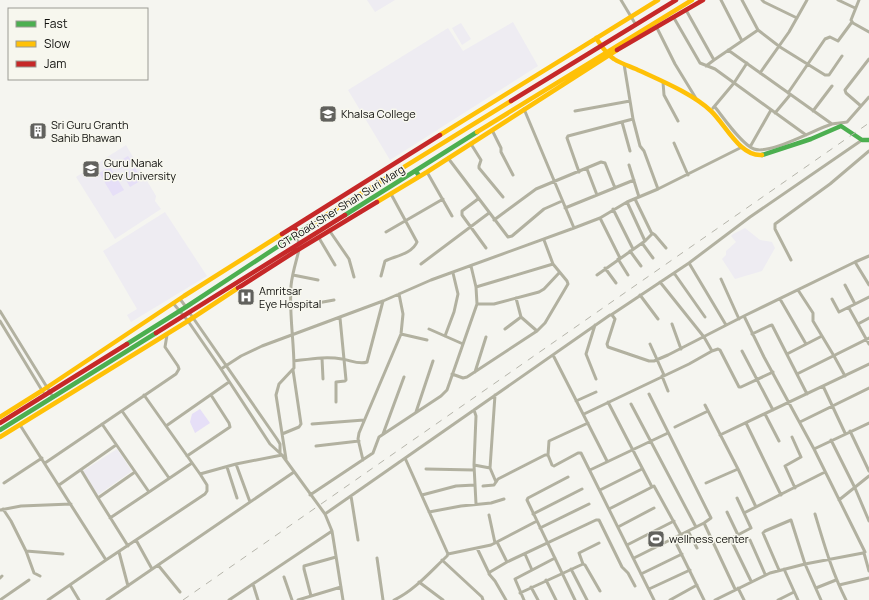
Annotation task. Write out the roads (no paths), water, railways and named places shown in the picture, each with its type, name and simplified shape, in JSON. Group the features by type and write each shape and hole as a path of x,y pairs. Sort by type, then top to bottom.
{"main road":[{"path":"0,417 45,395 48,387 180,299 658,0"},
{"name":"GT Road;Sher Shah Suri Marg","path":"52,394 296,234 675,0"},
{"name":"GT Road;Sher Shah Suri Marg","path":"0,424 45,395 52,394 300,244 329,229 444,153 487,126 523,108 692,0"},
{"path":"608,54 657,28 703,0"},
{"path":"596,38 608,54 624,64 663,82 713,109 747,152 760,155 811,139 841,126 862,140 869,140"},
{"path":"0,437 188,321 318,238 329,229 427,172 523,108"},
{"path":"416,171 419,176"},
{"path":"294,227 296,234"},
{"name":"GT Road;Sher Shah Suri Marg","path":"0,430 45,395"}],"street":[{"path":"621,0 636,25"},
{"path":"721,0 742,40"},
{"path":"742,0 758,30 780,47 825,75 828,75 842,56"},
{"path":"762,0 797,18"},
{"path":"760,73 780,47 807,0"},
{"path":"838,0 855,8"},
{"path":"750,147 773,112 789,94 826,38 830,37 838,41 852,22 851,18 859,0"},
{"path":"686,10 714,60"},
{"path":"674,18 698,60 734,83 806,135"},
{"path":"852,22 869,32"},
{"path":"657,28 675,64 698,101"},
{"path":"706,66 758,30"},
{"path":"728,50 832,124"},
{"path":"861,106 846,93 845,90 869,58"},
{"path":"747,63 734,83 713,109 750,147 754,149 762,150 806,135 832,124 847,122 869,97"},
{"path":"624,64 633,119 640,146 644,151 658,189"},
{"path":"663,82 664,95 678,121"},
{"path":"813,111 832,86"},
{"path":"575,111 630,101"},
{"path":"523,108 574,228"},
{"path":"579,172 567,138 568,136 633,119"},
{"path":"622,122 630,151"},
{"path":"492,130 513,175"},
{"path":"325,514 595,325 689,263 750,217 862,140"},
{"path":"674,143 688,174"},
{"path":"471,144 481,160 479,166 480,168 503,197"},
{"path":"221,369 257,348 340,318 431,280 544,240 600,218 627,202 658,189 742,147"},
{"path":"792,260 775,229 775,224 830,184 869,151"},
{"path":"444,153 506,236 510,237 544,209 562,201"},
{"path":"494,220 536,189 601,162 604,162 615,188"},
{"path":"629,164 634,180 637,198 652,233 666,248"},
{"path":"587,169 597,195"},
{"path":"427,172 452,216"},
{"path":"565,208 634,180"},
{"path":"381,276 385,261 400,256 417,243 417,240 388,189"},
{"path":"386,232 443,199"},
{"path":"478,199 462,213 462,216 486,248"},
{"path":"627,202 644,242 653,258"},
{"path":"613,209 641,266"},
{"path":"421,264 489,213"},
{"path":"600,218 628,275"},
{"path":"329,229 349,259 354,277"},
{"path":"596,275 644,242 651,236 652,233"},
{"path":"282,434 299,427 302,424 293,370 294,361 290,308 291,285 300,244 296,234"},
{"path":"318,238 335,265"},
{"path":"452,374 466,378 537,331 545,323 568,286 567,281 553,264 544,240"},
{"path":"611,315 615,319 607,344 609,347 651,361 658,360 744,316 869,256"},
{"path":"855,262 869,285"},
{"path":"689,263 726,325"},
{"path":"476,287 553,264"},
{"path":"310,495 374,452 377,439 445,392 477,304 476,287 471,266"},
{"path":"605,268 616,284"},
{"path":"445,336 454,312 458,294 453,273"},
{"path":"477,304 494,304 542,290 559,273"},
{"path":"674,273 705,317"},
{"path":"293,274 318,280"},
{"path":"721,279 739,319"},
{"path":"660,282 704,337 712,351"},
{"path":"845,284 855,304"},
{"path":"798,290 813,313 813,321 845,376"},
{"path":"363,460 359,433 401,334 403,314 399,294"},
{"path":"640,295 658,319"},
{"path":"832,299 839,312 869,297"},
{"path":"516,298 522,317 537,331"},
{"path":"180,299 277,439 280,444 281,454"},
{"path":"780,299 806,344"},
{"path":"290,308 334,300"},
{"path":"294,361 322,358 344,359 362,363 367,362 383,301"},
{"path":"174,303 221,369 270,444 287,461 325,514 332,530 343,600"},
{"path":"849,308 868,339 869,344"},
{"path":"0,311 52,394"},
{"path":"744,316 752,334 814,449 864,552 869,571"},
{"path":"505,329 522,317"},
{"path":"336,402 336,382 346,380 340,318"},
{"path":"858,324 869,318"},
{"path":"0,321 45,395"},
{"path":"672,324 682,348"},
{"path":"595,325 586,354 596,379"},
{"path":"752,334 772,325 807,394"},
{"path":"429,329 463,344"},
{"path":"45,463 178,371 178,366 165,347 168,333"},
{"path":"401,334 427,340"},
{"path":"787,354 822,336"},
{"path":"475,372 486,337"},
{"path":"796,374 868,339"},
{"path":"650,344 658,360 668,391"},
{"path":"584,414 718,349 720,350 740,387 772,372"},
{"path":"742,351 773,410"},
{"path":"553,355 607,462"},
{"path":"322,358 323,379"},
{"path":"416,412 433,361"},
{"path":"720,435 869,364"},
{"path":"287,461 276,399 276,390 282,380 293,370"},
{"path":"383,434 404,377"},
{"path":"166,426 229,382"},
{"path":"823,386 845,433"},
{"path":"800,422 869,389"},
{"path":"576,401 596,392"},
{"path":"634,558 711,519 649,394"},
{"path":"48,600 205,494 208,488 200,474 144,395"},
{"path":"187,456 230,427 211,395"},
{"path":"495,395 490,468 496,482"},
{"path":"608,402 642,469 652,487 656,487 681,535"},
{"path":"631,404 696,527"},
{"path":"705,405 756,508"},
{"path":"474,410 476,416 474,465 476,504"},
{"path":"675,427 708,410"},
{"path":"122,411 169,478"},
{"path":"765,414 779,441"},
{"path":"312,424 364,420"},
{"path":"588,422 549,441 548,455 552,465 554,466 578,453 581,453 654,600"},
{"path":"746,423 781,495"},
{"path":"814,449 845,433 869,423"},
{"path":"20,424 106,560"},
{"path":"102,424 149,492"},
{"path":"850,431 869,471"},
{"path":"590,470 668,433"},
{"path":"792,437 802,457 785,466 795,488"},
{"path":"832,440 869,521"},
{"path":"316,446 359,441"},
{"path":"59,485 116,445"},
{"path":"200,474 281,454"},
{"path":"483,486 494,485 498,479 545,455 548,455"},
{"path":"4,483 42,458"},
{"path":"405,458 448,554"},
{"path":"110,518 192,463"},
{"path":"236,464 250,502"},
{"path":"474,465 490,468"},
{"path":"227,467 237,498"},
{"path":"426,469 474,470"},
{"path":"600,490 642,469"},
{"path":"706,483 738,469"},
{"path":"81,470 128,546"},
{"path":"98,498 135,472"},
{"path":"107,600 294,472"},
{"path":"744,513 825,472"},
{"path":"568,477 528,498 527,502 575,600"},
{"path":"839,500 868,477"},
{"path":"868,477 869,483"},
{"path":"422,495 456,486 475,486"},
{"path":"609,509 652,487"},
{"path":"533,514 582,489"},
{"path":"351,496 358,540"},
{"path":"736,498 751,528 732,538 732,541 751,581"},
{"path":"429,512 491,503 504,499"},
{"path":"40,576 34,573 26,551 11,521 2,509 21,506 71,504"},
{"path":"540,528 589,504"},
{"path":"618,527 654,508"},
{"path":"727,512 738,535"},
{"path":"816,514 828,560 846,600"},
{"path":"489,515 496,542 507,562"},
{"path":"489,573 507,562 598,520 622,567 628,573 635,586"},
{"path":"779,570 763,533 791,520 805,564 822,600"},
{"path":"394,600 402,598 448,554 477,548 496,542 537,521"},
{"path":"627,545 674,521"},
{"path":"704,523 736,588 744,600"},
{"path":"229,600 332,530"},
{"path":"688,531 697,548"},
{"path":"674,538 704,600"},
{"path":"136,540 152,569"},
{"path":"750,540 765,574"},
{"path":"598,543 580,552 579,555 600,592"},
{"path":"477,548 489,573 506,600"},
{"path":"26,551 63,554"},
{"path":"715,600 765,574 869,551"},
{"path":"119,552 128,586"},
{"path":"525,554 532,570"},
{"path":"642,574 682,554"},
{"path":"311,596 304,566 336,557"},
{"path":"377,558 383,600"},
{"path":"524,600 515,579 555,558"},
{"path":"442,560 482,597 483,600"},
{"path":"520,592 583,564"},
{"path":"158,565 180,592"},
{"path":"571,569 587,600"},
{"path":"784,569 798,600"},
{"path":"649,589 690,570"},
{"path":"284,577 292,600"},
{"path":"839,585 869,578"},
{"path":"0,600 29,580"},
{"path":"546,580 556,600"},
{"path":"816,588 836,580"},
{"path":"419,582 443,600"},
{"path":"253,584 258,600"},
{"path":"70,585 79,600"},
{"path":"670,600 697,585"},
{"path":"298,600 341,587"},
{"path":"532,587 538,600"},
{"path":"780,600 794,592"}],"railway":[{"path":"183,600 869,123"}],"place":[{"name":"Khalsa College","path":"328,114"},
{"name":"Sri Guru Granth Sahib Bhawan","path":"38,131"},
{"name":"Guru Nanak Dev University","path":"91,169"},
{"name":"Amritsar Eye Hospital","path":"246,297"},
{"name":"wellness center","path":"656,539"}]}
